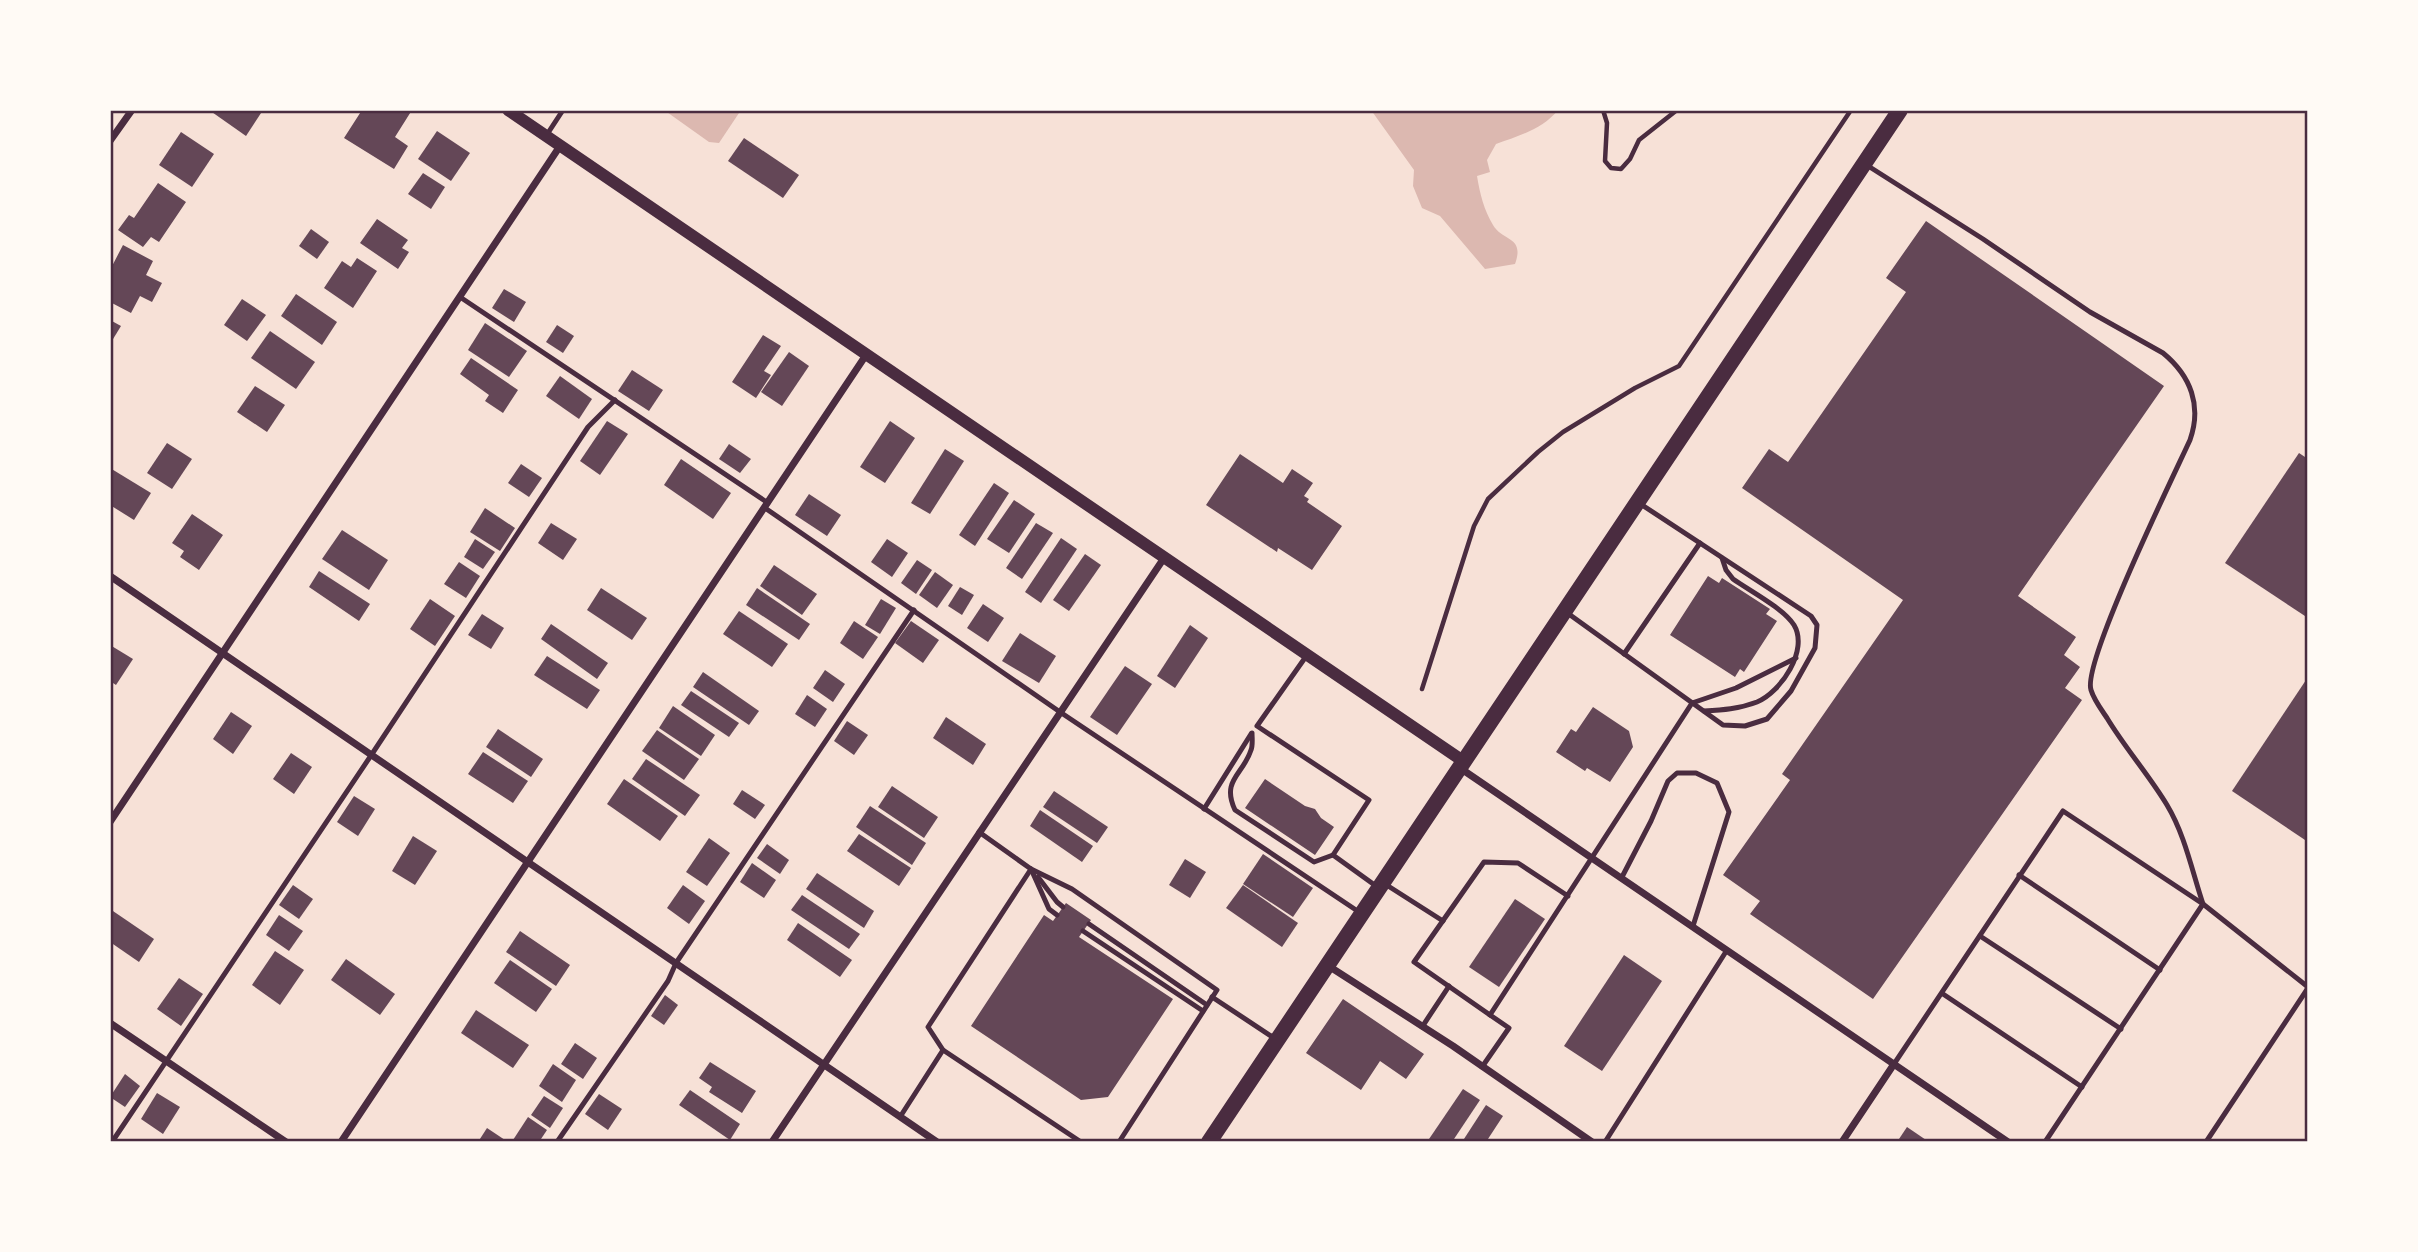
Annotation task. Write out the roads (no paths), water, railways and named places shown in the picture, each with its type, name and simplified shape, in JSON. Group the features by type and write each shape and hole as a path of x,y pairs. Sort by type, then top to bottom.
{"main road":[{"path":"1209,1142 1900,110"}],"street":[{"path":"110,141 132,110"},
{"path":"508,110 1307,655 1593,857 2008,1142"},
{"path":"110,822 560,146"},
{"path":"341,1142 866,355"},
{"path":"772,1142 1164,558"},
{"path":"110,576 937,1142"},
{"path":"1326,965 1592,1142"},
{"path":"110,1023 286,1142"},
{"path":"1842,1142 1894,1064"}],"lane":[{"path":"546,136 563,110"},
{"path":"1864,164 1983,239 2090,312 2163,353 2174,361 2182,373 2192,395 2196,411 2195,424 2126,581 2101,642 2090,680 2091,690 2108,720 2166,803 2178,825 2203,904"},
{"path":"460,297 615,400 1060,712 1362,914"},
{"path":"112,1142 588,427 615,400"},
{"path":"1563,610 1723,725 1745,726 1766,719 1791,691 1815,648 1817,625 1811,615 1637,502"},
{"path":"1624,654 1700,543"},
{"path":"1703,711 1732,709 1760,701 1778,686 1796,658 1798,634 1793,623 1733,579 1721,557"},
{"path":"557,1142 668,981 676,963 914,610"},
{"path":"1203,809 1307,655"},
{"path":"1490,1015 1692,703 1736,688 1796,658"},
{"path":"1252,733 1252,749 1230,787 1229,798 1234,810 1314,863 1333,855 1369,800 1257,726"},
{"path":"1622,877 1668,781 1677,774 1696,773 1717,783 1729,812 1693,926"},
{"path":"1894,1064 2063,811 2203,904 2308,987 2206,1142"},
{"path":"979,832 1031,869 1072,889 1217,990 1119,1142"},
{"path":"1333,855 1443,921"},
{"path":"1482,1067 1508,1028 1414,962 1484,862 1518,863 1567,896"},
{"path":"1031,869 1063,906"},
{"path":"1031,869 1049,909 1057,915"},
{"path":"1031,869 928,1027 943,1050 1081,1142"},
{"path":"2019,876 2160,970"},
{"path":"2045,1142 2203,904"},
{"path":"1089,924 1205,1008"},
{"path":"1083,931 1205,1008"},
{"path":"1980,936 2121,1029"},
{"path":"1605,1142 1727,950"},
{"path":"1422,1027 1449,986"},
{"path":"1943,994 2082,1087"},
{"path":"1212,998 1276,1040"},
{"path":"900,1117 943,1050"}]}
